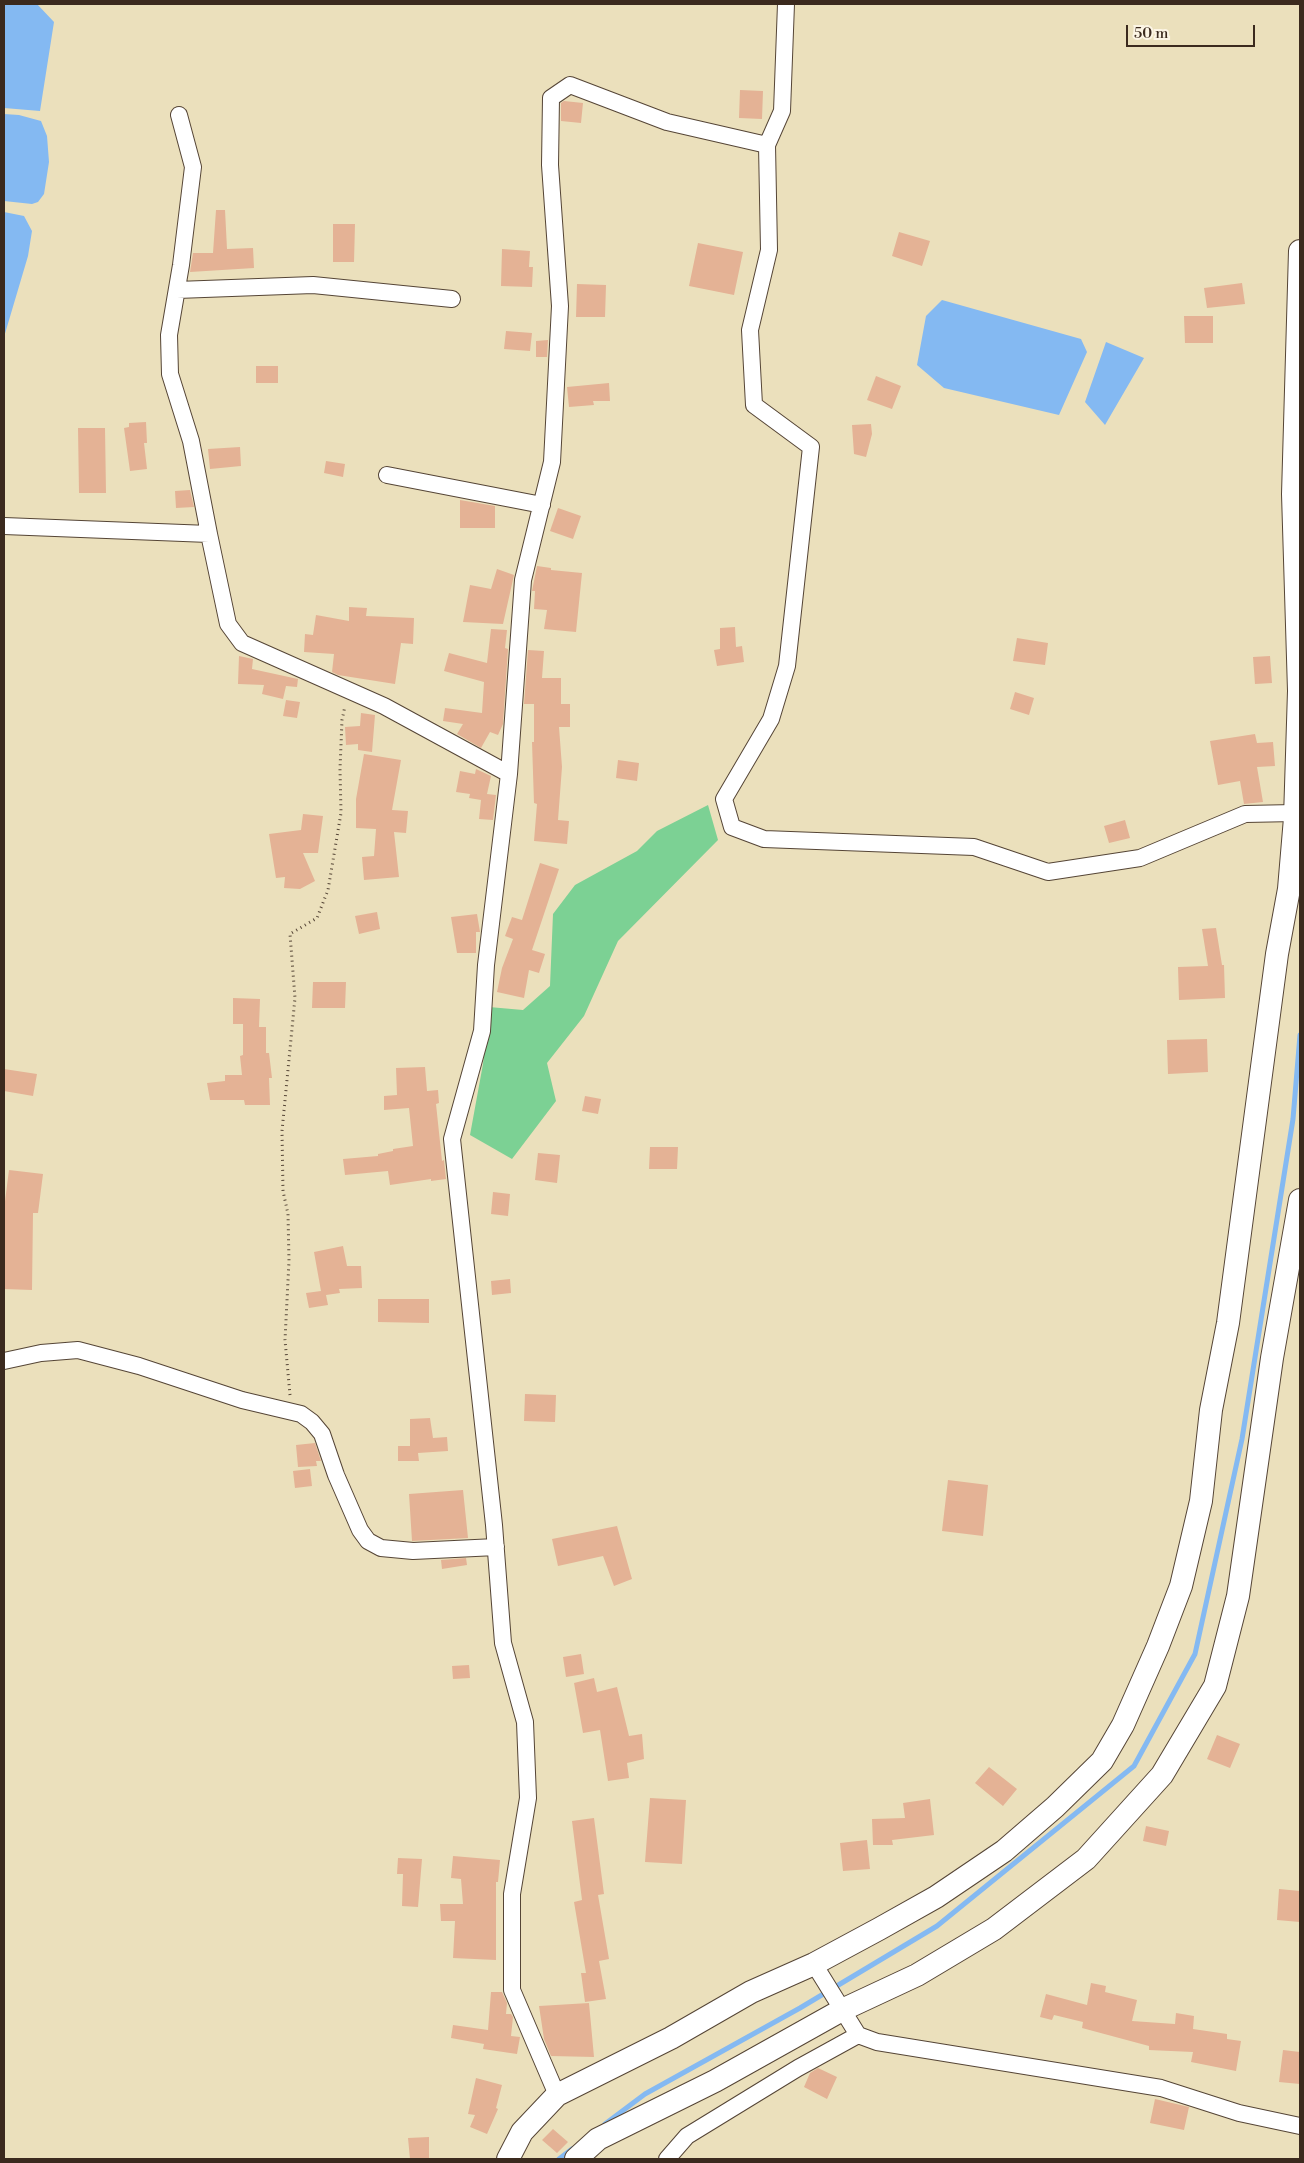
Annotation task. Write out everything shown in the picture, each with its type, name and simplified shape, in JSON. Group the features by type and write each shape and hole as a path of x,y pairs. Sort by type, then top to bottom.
{"main road":[{"path":"508,2159 522,2132 557,2095 670,2038 751,1992 819,1971 936,1897 1004,1851 1102,1761 1123,1725 1158,1646 1181,1586 1201,1501 1211,1410 1228,1324 1277,954 1289,889 1296,813 1300,691 1293,494 1300,252"},
{"path":"576,2159 598,2139 715,2081 839,2005 917,1975 994,1929 1086,1859 1162,1774 1215,1686 1238,1596 1272,1358 1300,1200"}],"street":[{"path":"786,4 782,111 767,145 769,250 750,330 754,405 811,447 786,666 772,718 724,799 732,827 764,838 974,847 1048,872 1140,858 1245,814 1296,813"},
{"path":"557,2095 512,1990 512,1894 528,1798 525,1722 503,1643 496,1547 452,1139 482,1031 486,965 509,774 523,580 552,462 560,306 550,165 550,98 570,85 667,122 767,145"},
{"path":"179,115 193,167 177,290 169,335 170,374 192,441 228,624 242,642 384,706 509,774"},
{"path":"177,290 314,285 452,299"},
{"path":"387,474 542,505"},
{"path":"4,526 209,534"},
{"path":"4,1361 41,1353 78,1350 139,1366 242,1400 292,1411 307,1418 322,1434 336,1475 360,1530 368,1542 381,1548 413,1551 496,1547"},
{"path":"819,1971 858,2035 876,2042 1161,2088 1239,2113 1300,2126"},
{"path":"668,2159 687,2136 798,2068 858,2035"}],"path":[{"path":"292,1411 285,1340 289,1284 288,1214 282,1174 283,1109 295,998 290,934 317,918 328,890 341,813 342,720 350,690"}],"green space":[{"path":"708,805 718,840 618,941 584,1016 547,1063 556,1101 512,1159 470,1135 483,1064 489,1007 523,1010 550,986 553,914 575,885 637,851 657,831"}],"water":[{"path":"4,4 37,4 54,22 40,111 4,108"},
{"path":"4,114 19,115 41,121 47,136 49,162 44,194 38,202 32,204 4,201"},
{"path":"4,212 24,216 32,231 28,256 4,337"},
{"path":"942,300 1081,339 1087,352 1059,415 944,388 917,365 926,316"},
{"path":"1106,342 1144,358 1105,425 1085,402"}],"building":[{"path":"740,90 763,91 762,119 739,118"},
{"path":"564,101 583,103 581,123 561,121 561,103"},
{"path":"216,210 225,210 227,249 253,248 254,268 190,272 193,253 213,253"},
{"path":"333,224 355,224 354,262 333,262"},
{"path":"899,232 930,241 922,266 892,256"},
{"path":"698,243 743,252 734,295 689,286"},
{"path":"502,249 530,251 529,267 533,267 532,287 501,286"},
{"path":"1242,283 1245,304 1207,308 1204,288"},
{"path":"577,284 606,285 605,317 576,317"},
{"path":"1184,316 1213,316 1213,343 1185,343"},
{"path":"506,331 532,333 530,351 504,349"},
{"path":"548,340 547,357 536,357 536,341"},
{"path":"256,366 278,366 278,383 256,383"},
{"path":"876,376 901,386 892,409 867,400"},
{"path":"609,383 610,401 593,401 594,405 569,407 567,387"},
{"path":"146,422 147,443 144,443 147,469 130,471 124,428 129,427 129,423"},
{"path":"871,424 872,434 866,457 854,454 852,425"},
{"path":"78,428 105,428 106,493 79,493"},
{"path":"240,447 241,466 210,469 208,449"},
{"path":"326,461 345,464 343,477 324,473"},
{"path":"190,490 194,507 176,508 175,491"},
{"path":"460,500 495,506 495,528 460,528"},
{"path":"558,508 581,516 573,539 550,531"},
{"path":"537,566 551,568 551,570 582,573 576,632 544,629 547,610 534,609 535,591 532,591"},
{"path":"497,569 514,575 503,624 463,622 470,585 491,589"},
{"path":"349,607 367,608 366,616 414,618 413,644 401,643 395,684 338,675 332,672 334,654 304,652 305,634 313,635 316,615 349,621"},
{"path":"735,627 736,647 742,646 744,662 717,666 714,650 720,649 720,628"},
{"path":"491,629 507,630 505,648 508,649 503,724 498,735 490,732 481,748 457,734 463,724 443,721 445,708 482,713 484,682 444,671 449,653 487,663"},
{"path":"1017,638 1048,643 1045,665 1013,661"},
{"path":"528,650 544,651 542,678 561,678 561,704 570,704 570,727 559,727 562,767 558,820 569,821 567,844 534,841 537,804 534,803 532,742 534,742 534,704 524,704"},
{"path":"239,656 253,659 252,669 298,679 297,687 286,686 283,699 262,694 264,685 238,684"},
{"path":"1270,656 1272,683 1255,684 1253,657"},
{"path":"1015,692 1034,698 1029,715 1010,709"},
{"path":"286,700 300,702 297,718 283,716"},
{"path":"361,713 375,715 372,752 358,750 358,744 346,745 345,727 360,726"},
{"path":"1255,734 1257,743 1273,742 1275,766 1257,767 1263,802 1244,804 1240,781 1218,785 1210,741"},
{"path":"364,754 401,760 392,810 408,811 406,833 394,832 399,877 364,880 362,857 374,856 376,829 356,828 356,799"},
{"path":"618,760 639,763 637,781 616,778"},
{"path":"476,769 491,776 487,794 496,795 493,820 479,819 481,800 469,798 470,794 456,792 460,771 475,774"},
{"path":"303,814 323,816 318,853 303,853 315,881 300,889 284,888 285,877 276,878 269,834 301,830"},
{"path":"1125,820 1130,838 1109,843 1104,826"},
{"path":"540,863 559,869 532,950 545,954 539,973 529,970 524,998 497,992 502,968 513,939 505,936 512,917 522,920"},
{"path":"377,912 380,929 359,934 355,916"},
{"path":"477,914 480,932 476,932 476,953 457,953 451,917"},
{"path":"1216,928 1222,965 1224,965 1225,998 1179,1000 1178,967 1208,966 1202,929"},
{"path":"313,982 346,982 345,1008 312,1008"},
{"path":"233,998 260,999 259,1027 266,1027 266,1053 269,1053 272,1078 269,1078 270,1105 245,1105 244,1100 210,1100 207,1083 225,1081 225,1075 242,1075 240,1056 243,1055 243,1024 233,1024"},
{"path":"1207,1039 1208,1072 1168,1074 1167,1040"},
{"path":"425,1067 427,1091 438,1090 439,1103 436,1104 442,1161 444,1160 446,1179 431,1181 431,1179 390,1185 388,1171 345,1175 343,1159 378,1156 378,1154 393,1151 393,1149 413,1146 409,1108 384,1110 384,1096 397,1095 396,1068"},
{"path":"4,1069 37,1074 33,1096 4,1091"},
{"path":"585,1096 601,1099 598,1114 582,1111"},
{"path":"650,1147 678,1147 677,1169 649,1169"},
{"path":"538,1153 560,1155 557,1183 535,1180"},
{"path":"9,1170 43,1174 38,1213 33,1213 32,1290 4,1289 4,1209"},
{"path":"493,1192 510,1194 508,1216 491,1214"},
{"path":"343,1246 347,1266 361,1266 362,1288 339,1289 340,1293 326,1295 328,1305 309,1308 306,1293 321,1291 314,1252"},
{"path":"510,1279 511,1293 492,1295 491,1281"},
{"path":"378,1299 429,1299 429,1323 378,1322"},
{"path":"525,1394 556,1395 555,1422 524,1421"},
{"path":"430,1418 433,1438 447,1437 448,1451 418,1453 419,1461 398,1461 398,1446 410,1446 410,1419"},
{"path":"315,1443 321,1461 316,1461 317,1466 298,1467 296,1445"},
{"path":"310,1469 312,1486 295,1488 293,1471"},
{"path":"948,1480 988,1485 983,1536 942,1531"},
{"path":"463,1490 468,1538 412,1541 409,1494"},
{"path":"617,1526 632,1579 614,1586 603,1556 558,1566 552,1539"},
{"path":"466,1558 467,1565 442,1569 441,1560"},
{"path":"581,1654 584,1674 566,1677 563,1657"},
{"path":"469,1665 470,1678 453,1679 452,1666"},
{"path":"594,1678 597,1692 617,1687 629,1736 642,1734 644,1759 627,1763 629,1778 608,1781 600,1730 583,1733 574,1683"},
{"path":"1217,1735 1240,1744 1230,1768 1207,1759"},
{"path":"989,1767 1017,1789 1003,1806 975,1783"},
{"path":"650,1798 686,1800 682,1864 645,1862"},
{"path":"930,1799 934,1835 892,1840 893,1845 873,1845 872,1819 905,1818 903,1803"},
{"path":"594,1818 604,1894 598,1895 609,1959 599,1961 606,1999 585,2002 581,1973 586,1973 574,1902 582,1900 572,1821"},
{"path":"1146,1826 1169,1831 1166,1846 1143,1841"},
{"path":"867,1840 870,1869 843,1871 840,1843"},
{"path":"453,1856 500,1860 498,1882 496,1882 496,1960 453,1958 455,1921 441,1921 440,1904 463,1904 461,1879 451,1878"},
{"path":"398,1858 422,1859 418,1907 402,1906 403,1874 397,1874"},
{"path":"1279,1889 1300,1891 1300,1922 1277,1920"},
{"path":"1091,1983 1106,1986 1105,1992 1137,2000 1132,2021 1175,2024 1176,2013 1194,2016 1193,2029 1227,2034 1227,2039 1241,2041 1236,2071 1191,2062 1193,2052 1149,2050 1149,2046 1082,2028 1083,2022 1054,2015 1052,2020 1040,2017 1046,1994 1087,2005"},
{"path":"491,1992 502,1992 507,2003 506,2014 511,2014 513,2017 511,2036 520,2037 517,2054 483,2049 484,2044 451,2038 453,2025 488,2030"},
{"path":"589,2003 594,2057 551,2056 544,2039 539,2006"},
{"path":"1283,2050 1300,2052 1300,2084 1279,2082"},
{"path":"818,2068 837,2077 827,2099 804,2087 810,2073"},
{"path":"476,2078 502,2085 496,2108 498,2109 487,2134 470,2127 475,2115 468,2114"},
{"path":"1155,2099 1189,2107 1184,2130 1150,2123"},
{"path":"553,2129 568,2142 557,2153 542,2140"},
{"path":"429,2137 429,2159 410,2159 408,2138"}],"waterway":[{"path":"605,2124 645,2094 800,2008 937,1926 1134,1766 1195,1654 1242,1439 1293,1119 1300,1035"},
{"path":"559,2159 572,2149"}]}
